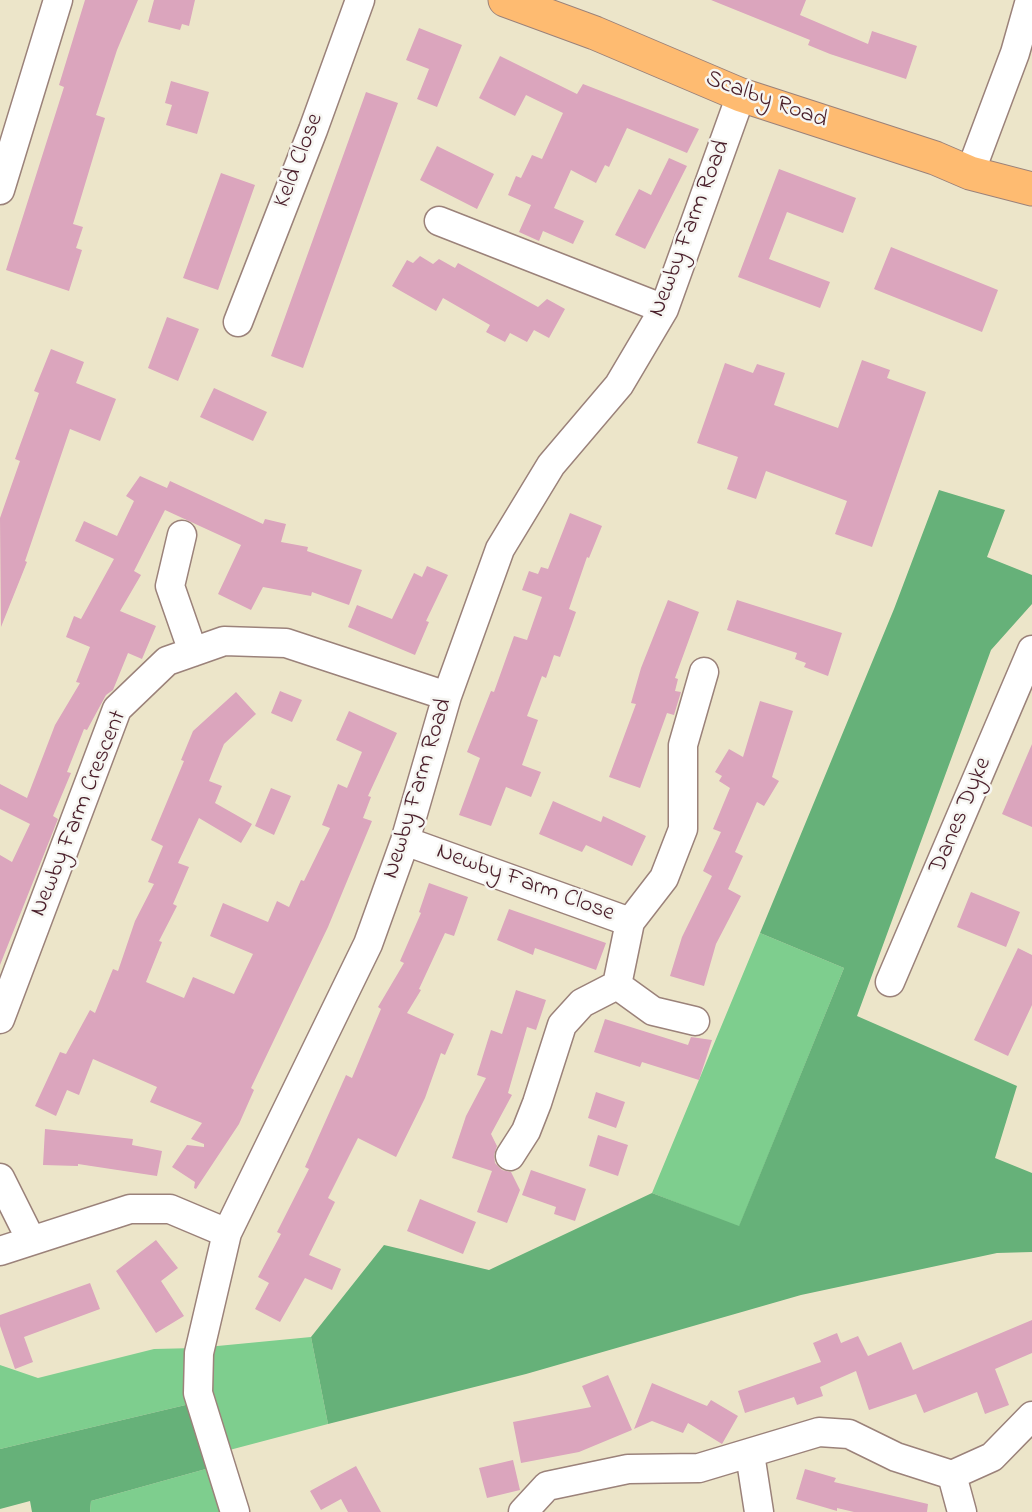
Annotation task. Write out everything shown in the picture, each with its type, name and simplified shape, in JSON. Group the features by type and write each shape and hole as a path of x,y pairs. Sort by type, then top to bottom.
{"highway":[{"name":"Scalby Road","path":"505,0 595,33 741,95 935,158 970,173 1032,189"}],"street":[{"path":"0,190 58,0"},
{"name":"Keld Close","path":"238,322 313,130 360,0"},
{"path":"970,173 1016,53 1030,0"},
{"name":"Newby Farm Road","path":"235,1512 198,1393 199,1353 227,1233 368,944 405,841 447,696 500,549 551,465 619,385 664,309 741,95"},
{"path":"440,221 664,309"},
{"path":"182,535 170,586 193,652"},
{"name":"Newby Farm Crescent","path":"0,1019 117,709 167,661 224,641 286,643 447,696"},
{"name":"Danes Dyke","path":"890,982 1032,650"},
{"name":"Newby Farm Close","path":"405,841 630,922 664,878 683,829 683,745 707,692"},
{"path":"617,986 630,922"},
{"path":"617,986 653,1011 695,1021"},
{"path":"510,1156 537,1135 562,1025 582,1003 617,986"},
{"path":"0,1178 31,1240"},
{"path":"0,1251 130,1209 170,1209 227,1233"},
{"path":"523,1512 547,1486 628,1469 699,1468 819,1432 849,1434 896,1457 952,1475 992,1458 1032,1416"},
{"path":"750,1454 759,1512"},
{"path":"952,1475 962,1512"}],"green space":[{"path":"939,490 1005,510 987,557 1032,575 1032,604 991,650 857,1016 1017,1086 995,1158 1032,1173 1032,1252 997,1253 801,1295 526,1374 328,1424 311,1337 384,1245 489,1270 652,1193 739,1226 844,968 760,933 894,609"},
{"path":"760,933 844,968 739,1227 652,1193"},
{"path":"311,1337 328,1424 222,1452 215,1433 207,1347"},
{"path":"196,1348 194,1403 0,1449 0,1365 38,1378 154,1349"},
{"path":"194,1403 213,1467 91,1501 90,1512 32,1512 30,1501 0,1509 0,1449"},
{"path":"213,1467 230,1512 90,1512 91,1501"}],"building":[{"path":"85,0 138,0 117,50 96,115 105,118 73,224 83,227 76,248 82,250 69,291 6,270 64,87 59,85"},
{"path":"154,0 195,0 189,26 182,24 180,30 148,22"},
{"path":"711,0 806,0 800,15 868,44 872,31 917,46 906,79 830,54 808,45 810,40"},
{"path":"419,28 462,45 437,107 417,99 429,69 406,60"},
{"path":"500,56 577,94 583,84 699,129 687,153 627,128 609,167 605,165 596,183 571,170 554,208 584,221 573,244 543,231 539,241 519,232 531,205 508,195 516,176 521,178 532,155 542,159 563,113 526,95 515,116 479,98"},
{"path":"171,81 209,92 197,134 166,125 172,105 165,103"},
{"path":"366,92 398,103 303,368 271,356"},
{"path":"437,146 494,174 477,209 420,180"},
{"path":"669,158 687,166 645,249 615,235 639,189 651,195"},
{"path":"779,169 856,198 843,233 787,212 769,259 830,282 820,308 738,277"},
{"path":"221,173 255,185 218,290 183,278"},
{"path":"891,247 998,290 982,332 874,289"},
{"path":"420,256 433,264 439,259 455,268 458,263 538,307 547,299 565,309 549,338 534,330 527,342 510,333 505,342 486,332 490,325 443,298 436,311 392,286 407,260 413,263"},
{"path":"167,317 199,329 178,381 148,368"},
{"path":"51,349 84,362 76,383 116,399 100,441 70,429 25,561 27,562 1,627 0,518 20,461 15,459 39,393 34,391"},
{"path":"862,360 890,370 887,378 926,392 872,547 835,534 847,501 766,471 756,499 727,489 738,457 697,443 725,363 753,373 757,364 785,373 774,405 838,428"},
{"path":"214,388 267,412 253,441 200,417"},
{"path":"140,476 167,488 170,481 263,524 265,519 286,524 281,542 308,547 307,551 362,570 349,605 312,592 311,596 263,587 251,610 218,594 241,545 165,510 134,571 141,575 120,611 156,626 142,659 128,653 113,690 106,695 87,730 84,729 67,772 71,773 53,816 58,819 0,965 0,855 12,862 30,824 0,809 0,784 27,798 55,725 80,683 76,682 90,647 66,637 74,616 81,619 114,559 75,541 84,521 117,536 134,501 126,496"},
{"path":"570,513 602,526 589,558 587,557 569,609 576,612 560,657 554,655 546,678 542,676 527,716 538,720 522,765 541,772 531,797 506,787 491,826 459,815 480,758 467,752 491,691 494,692 514,636 527,640 542,597 522,590 529,571 538,574 541,567 548,569"},
{"path":"427,566 448,575 426,621 429,622 415,655 348,627 357,605 392,619 414,573 422,577"},
{"path":"668,600 699,612 675,678 678,679 675,691 681,692 674,715 667,713 640,788 609,777 636,704 631,703 641,668"},
{"path":"737,600 842,633 828,676 804,667 806,663 795,659 797,653 727,630"},
{"path":"280,691 302,700 292,722 271,713"},
{"path":"236,692 256,714 224,744 209,781 222,786 215,803 252,824 241,843 199,818 178,863 189,867 173,904 177,906 159,941 162,942 146,982 184,998 193,977 234,994 253,954 210,936 223,903 268,922 277,901 289,907 301,880 304,881 330,828 322,825 338,784 347,788 362,752 336,740 349,711 397,733 368,796 371,797 363,818 372,821 328,927 251,1088 254,1090 239,1124 196,1189 194,1188 195,1182 172,1167 187,1145 204,1147 204,1144 191,1139 202,1123 150,1102 157,1087 93,1059 79,1095 67,1090 56,1116 35,1106 60,1052 66,1054 90,1010 95,1013 113,969 118,971 135,921 154,884 148,882 163,846 151,840 184,761 181,760 193,731"},
{"path":"760,701 793,711 772,777 779,781 764,806 757,802 735,852 743,856 728,889 741,896 716,944 704,986 670,976 682,937 712,876 703,871 721,832 713,829 730,788 719,781 722,776 715,772 729,749 743,757"},
{"path":"1032,744 1032,827 1002,814"},
{"path":"271,788 291,796 274,835 255,826"},
{"path":"553,801 601,822 603,816 646,836 632,866 586,845 582,852 539,834"},
{"path":"429,883 468,897 454,936 445,933 419,989 421,990 407,1013 454,1034 445,1055 441,1053 425,1098 396,1157 358,1138 328,1198 335,1202 309,1255 341,1269 332,1290 305,1278 280,1322 255,1309 269,1283 258,1277 281,1234 277,1232 309,1169 305,1167 346,1075 352,1078 381,1009 378,1007 404,963 400,961 421,913 419,912"},
{"path":"971,892 1020,912 1006,947 957,927"},
{"path":"509,909 606,943 596,970 535,948 533,955 497,940"},
{"path":"1018,948 1032,955 1032,1005 1008,1056 974,1040"},
{"path":"516,990 546,1000 536,1030 527,1027 508,1093 512,1095 491,1134 497,1146 494,1155 495,1163 502,1170 511,1172 520,1190 507,1223 477,1212 492,1171 452,1158 466,1116 486,1078 477,1075 491,1030 502,1034"},
{"path":"605,1019 688,1045 691,1037 712,1040 699,1080 642,1062 640,1067 594,1052"},
{"path":"596,1092 625,1102 616,1128 588,1118"},
{"path":"45,1129 133,1139 132,1145 162,1151 157,1176 78,1164 78,1166 43,1165"},
{"path":"598,1135 628,1145 618,1176 589,1166"},
{"path":"531,1170 586,1189 575,1221 554,1214 556,1207 522,1195"},
{"path":"420,1199 476,1222 463,1254 407,1231"},
{"path":"156,1240 178,1268 161,1281 184,1316 156,1333 116,1271"},
{"path":"90,1283 100,1309 24,1337 33,1362 15,1369 0,1326 0,1315"},
{"path":"1032,1320 1032,1353 995,1369 1009,1405 985,1414 977,1392 924,1413 916,1394 869,1410 856,1371 820,1387 823,1396 797,1405 794,1397 745,1413 738,1391 821,1362 813,1343 837,1333 841,1343 858,1336 868,1356 901,1342 913,1370"},
{"path":"608,1375 632,1430 579,1452 521,1463 513,1422 591,1407 582,1386"},
{"path":"652,1383 707,1406 711,1400 738,1416 722,1444 688,1423 683,1433 652,1421 634,1429"},
{"path":"513,1460 520,1490 487,1498 479,1468"},
{"path":"356,1466 381,1512 348,1512 341,1499 321,1510 310,1491"},
{"path":"805,1469 836,1478 834,1482 928,1504 927,1512 854,1512 837,1508 837,1511 796,1499"}]}
